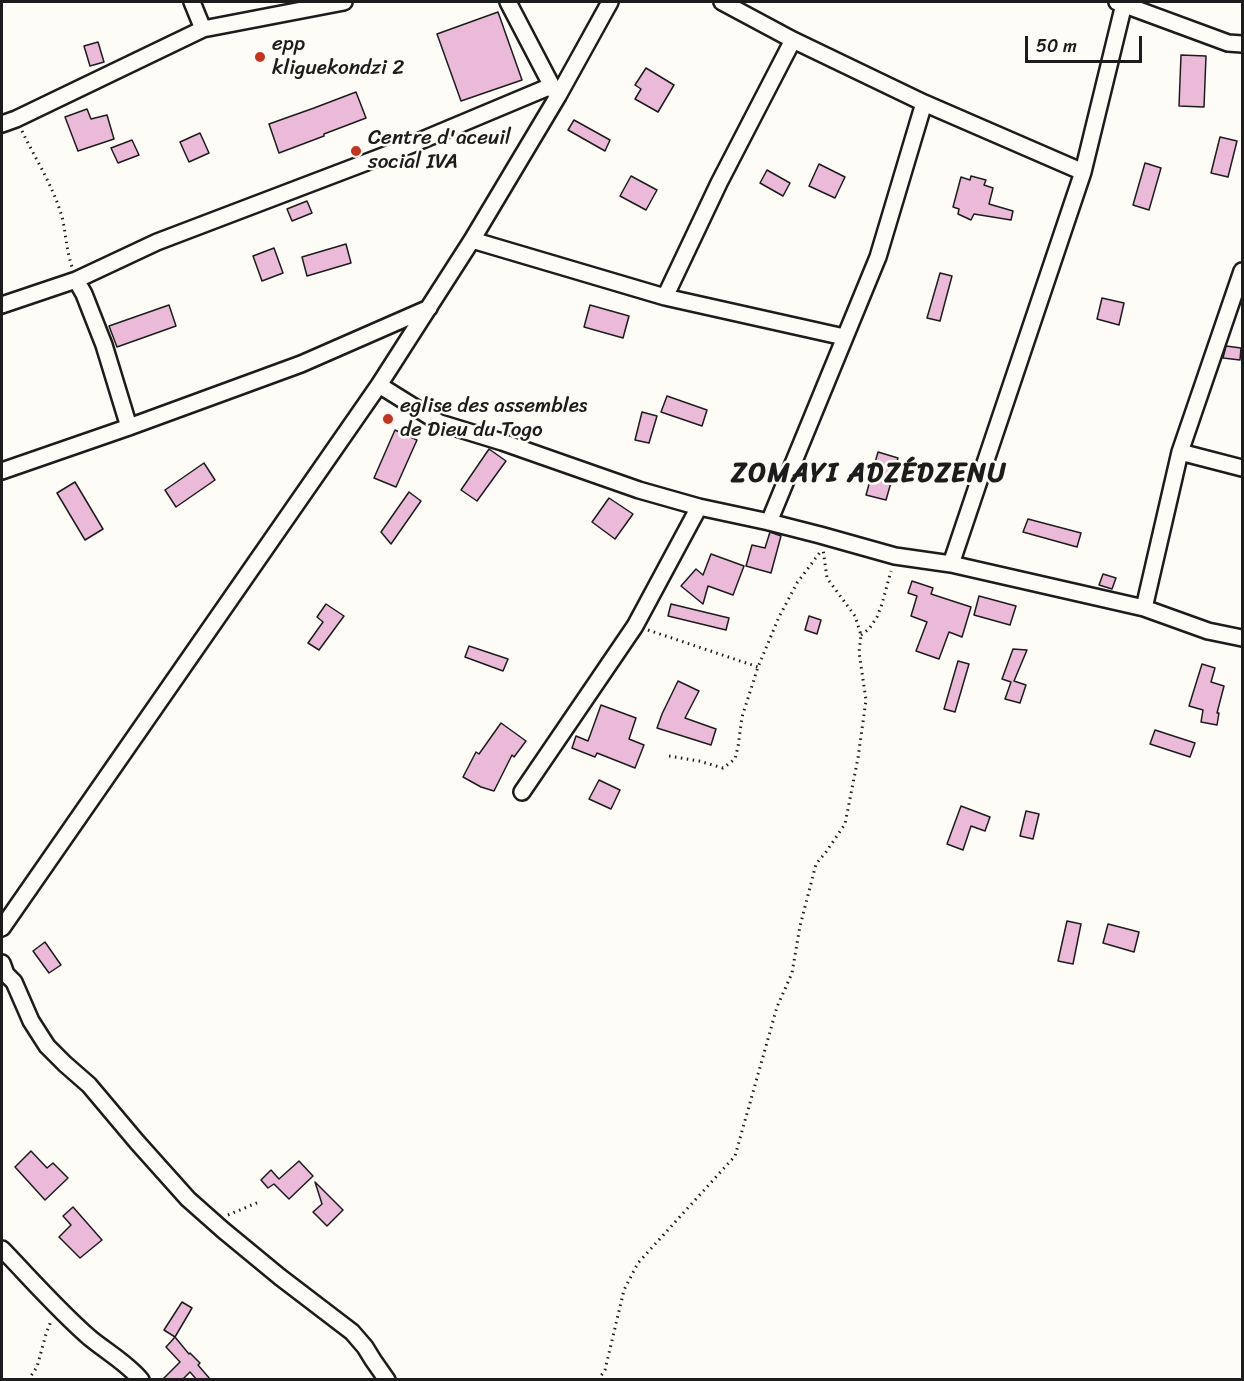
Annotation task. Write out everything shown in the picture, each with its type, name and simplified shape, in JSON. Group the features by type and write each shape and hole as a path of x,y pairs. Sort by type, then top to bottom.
{"street":[{"path":"192,2 203,29"},
{"path":"9,121 203,29 344,2"},
{"path":"508,2 554,91"},
{"path":"2,928 379,386 472,240 554,91 610,2"},
{"path":"722,2 793,40 924,103 1083,172"},
{"path":"951,564 1083,172 1120,3 1228,43 1242,44"},
{"path":"665,297 719,183 793,40"},
{"path":"2,305 76,280 157,242 554,91"},
{"path":"769,522 878,257 924,103"},
{"path":"472,240 665,297 844,337"},
{"path":"1144,608 1180,452 1242,271"},
{"path":"76,280 84,294 104,345 129,427"},
{"path":"2,471 301,363 429,308"},
{"path":"379,386 440,423 639,490 895,556 951,564 1144,608 1208,631 1242,638"},
{"path":"1180,452 1242,468"},
{"path":"522,792 635,626 699,507"},
{"path":"2,963 6,974 14,982 31,1022 47,1046 89,1084 161,1170 206,1215 288,1284 352,1332 387,1380"},
{"path":"2,1249 57,1307 91,1339 141,1380"}],"path":[{"path":"9,121 54,194 63,221 68,255 76,280"},
{"path":"598,1380 605,1370 624,1290 638,1263 735,1156 777,1007 792,973 800,926 816,864 845,824 866,700 859,652 861,635 855,616 827,578 823,549 797,583 779,617 758,667 742,717 735,759 723,768 669,756"},
{"path":"861,635 869,629 882,604 895,556"},
{"path":"635,626 758,667"},
{"path":"206,1215 213,1221 259,1202"},
{"path":"28,1380 37,1367 46,1334 57,1307"}],"building":[{"path":"498,12 522,80 461,101 437,34"},
{"path":"98,42 104,62 90,66 84,46"},
{"path":"1181,55 1206,56 1204,107 1179,106"},
{"path":"646,68 674,85 658,112 635,99 641,89 635,85"},
{"path":"356,92 366,118 279,153 269,124"},
{"path":"87,109 91,119 107,115 114,139 78,151 65,117"},
{"path":"574,120 610,140 605,151 568,130"},
{"path":"200,133 209,153 189,162 180,142"},
{"path":"1220,137 1237,141 1228,177 1211,173"},
{"path":"132,140 139,155 118,163 111,148"},
{"path":"1145,163 1161,168 1149,210 1133,205"},
{"path":"819,164 845,177 835,198 809,186"},
{"path":"767,170 790,183 783,196 760,183"},
{"path":"631,176 657,190 646,210 620,196"},
{"path":"971,176 986,180 984,185 993,188 989,204 1013,211 1011,220 974,214 971,220 958,214 959,209 953,207 961,177 970,180"},
{"path":"307,201 312,213 292,221 287,209"},
{"path":"346,244 351,263 307,276 302,257"},
{"path":"274,248 283,273 262,281 253,256"},
{"path":"940,273 952,276 940,321 927,318"},
{"path":"1102,298 1124,303 1119,325 1097,319"},
{"path":"169,305 176,326 117,347 109,326"},
{"path":"590,305 629,316 623,338 584,327"},
{"path":"1226,346 1241,348 1240,360 1223,358"},
{"path":"667,396 707,410 702,426 661,412"},
{"path":"642,412 657,416 649,443 635,440"},
{"path":"395,430 417,440 396,487 374,478"},
{"path":"489,449 506,461 477,501 461,490"},
{"path":"878,452 898,458 886,500 866,495"},
{"path":"204,463 215,480 176,507 165,490"},
{"path":"75,482 103,529 85,540 57,493"},
{"path":"409,492 421,501 391,544 381,532"},
{"path":"609,498 633,514 615,539 592,522"},
{"path":"1028,519 1081,533 1077,547 1023,532"},
{"path":"770,532 781,536 771,573 746,566 752,545 765,548"},
{"path":"711,554 744,566 733,595 708,586 703,604 681,586 696,569 703,575"},
{"path":"1103,574 1116,578 1112,589 1099,585"},
{"path":"912,581 933,588 931,594 971,607 962,637 949,632 939,659 916,651 927,622 911,616 917,596 908,593"},
{"path":"979,596 1016,606 1010,625 974,615"},
{"path":"326,604 344,616 319,650 308,643 323,622 317,617"},
{"path":"671,604 729,618 726,630 668,616"},
{"path":"809,616 821,620 817,634 805,630"},
{"path":"469,646 508,659 503,671 465,657"},
{"path":"1013,649 1027,650 1014,681 1026,685 1020,703 1005,699 1011,682 1002,679"},
{"path":"958,661 969,664 955,712 944,709"},
{"path":"1202,664 1215,668 1211,682 1224,686 1217,713 1219,713 1217,725 1201,722 1203,710 1189,706"},
{"path":"678,681 699,691 685,718 716,729 711,745 657,728"},
{"path":"601,705 636,718 629,739 644,745 635,768 597,753 595,757 572,748 576,736 588,741"},
{"path":"501,723 526,741 514,757 512,755 494,791 463,777 476,752 479,754"},
{"path":"1155,730 1195,743 1190,757 1150,744"},
{"path":"599,780 620,790 611,809 589,799"},
{"path":"961,806 990,817 985,831 971,826 963,850 947,844"},
{"path":"1026,811 1039,814 1033,839 1020,836"},
{"path":"1067,921 1081,924 1073,964 1058,961"},
{"path":"1108,924 1139,932 1134,952 1103,943"},
{"path":"45,942 61,965 49,973 33,951"},
{"path":"31,1151 47,1168 53,1163 68,1178 45,1200 15,1167"},
{"path":"299,1161 313,1176 289,1199 274,1184 268,1188 261,1180 271,1170 279,1179"},
{"path":"315,1182 343,1210 327,1226 313,1212 322,1204"},
{"path":"73,1207 102,1240 80,1258 59,1237 71,1225 63,1216"},
{"path":"182,1302 192,1308 175,1337 164,1330"},
{"path":"175,1337 200,1363 198,1365 209,1380 197,1380 190,1372 182,1380 162,1380 180,1362 166,1347"}],"place":[{"name":"epp kliguekondzi 2","path":"260,57"},
{"name":"Centre d'aceuil social IVA","path":"356,151"},
{"name":"eglise des assembles de Dieu du Togo","path":"388,419"}],"district":[{"name":"ZOMAYI ADZÉDZENU","path":"869,474"}]}
